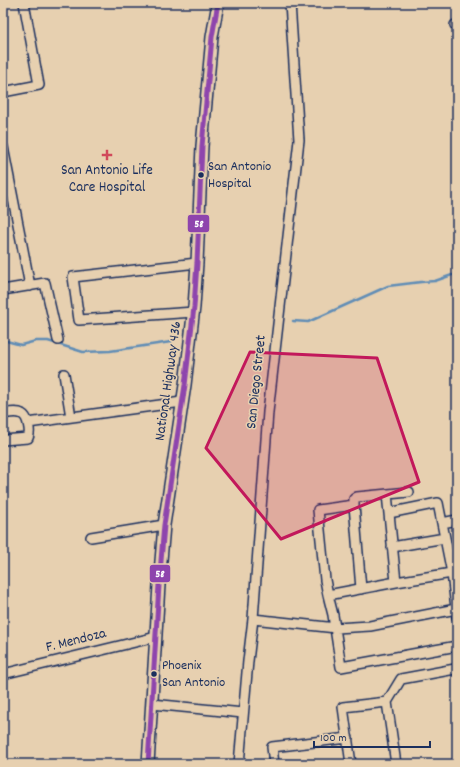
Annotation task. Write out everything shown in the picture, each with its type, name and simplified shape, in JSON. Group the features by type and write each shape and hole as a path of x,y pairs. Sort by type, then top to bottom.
{"main road":[{"name":"National Highway 436","path":"148,764 164,525 185,385 194,312 202,146 212,37 218,3"}],"street":[{"path":"3,92 39,85 24,3"},
{"name":"San Diego Street","path":"239,764 253,618 268,412 299,140 290,3"},
{"path":"3,147 30,286"},
{"path":"194,312 79,320 73,277 197,263"},
{"path":"3,290 45,283 58,340"},
{"path":"64,374 71,417"},
{"path":"28,423 182,402"},
{"path":"3,414 16,412 22,413 28,423 29,433 28,438 3,440"},
{"path":"362,589 354,499 357,497 409,492"},
{"path":"387,494 396,582"},
{"path":"253,618 336,628 370,626 456,613 452,573 438,503 389,513"},
{"path":"354,505 318,510 323,566 336,628 341,668 457,646"},
{"path":"442,523 457,520"},
{"path":"91,537 164,525"},
{"path":"392,547 445,538"},
{"path":"328,595 452,573"},
{"name":"F. Mendoza","path":"3,674 156,636"},
{"path":"396,764 387,702 401,679 455,669"},
{"path":"351,764 343,707 387,702"},
{"path":"152,704 243,713"},
{"path":"274,764 272,747 348,738"}],"highlighted area":[{"path":"250,352 377,358 419,482 281,539 206,448"}],"waterway":[{"path":"293,321 308,322 388,286 435,281 452,275 457,275"},
{"path":"3,340 21,345 36,341 48,341 83,352 110,351 171,342"}],"transit line":[{"name":"58","path":"148,764 164,525 185,385 194,307 202,146 212,37 218,3"}],"place":[{"name":"San Antonio Life Care Hospital","path":"107,155"},
{"name":"San Antonio Hospital","path":"201,175"},
{"name":"Phoenix San Antonio","path":"154,674"}]}
